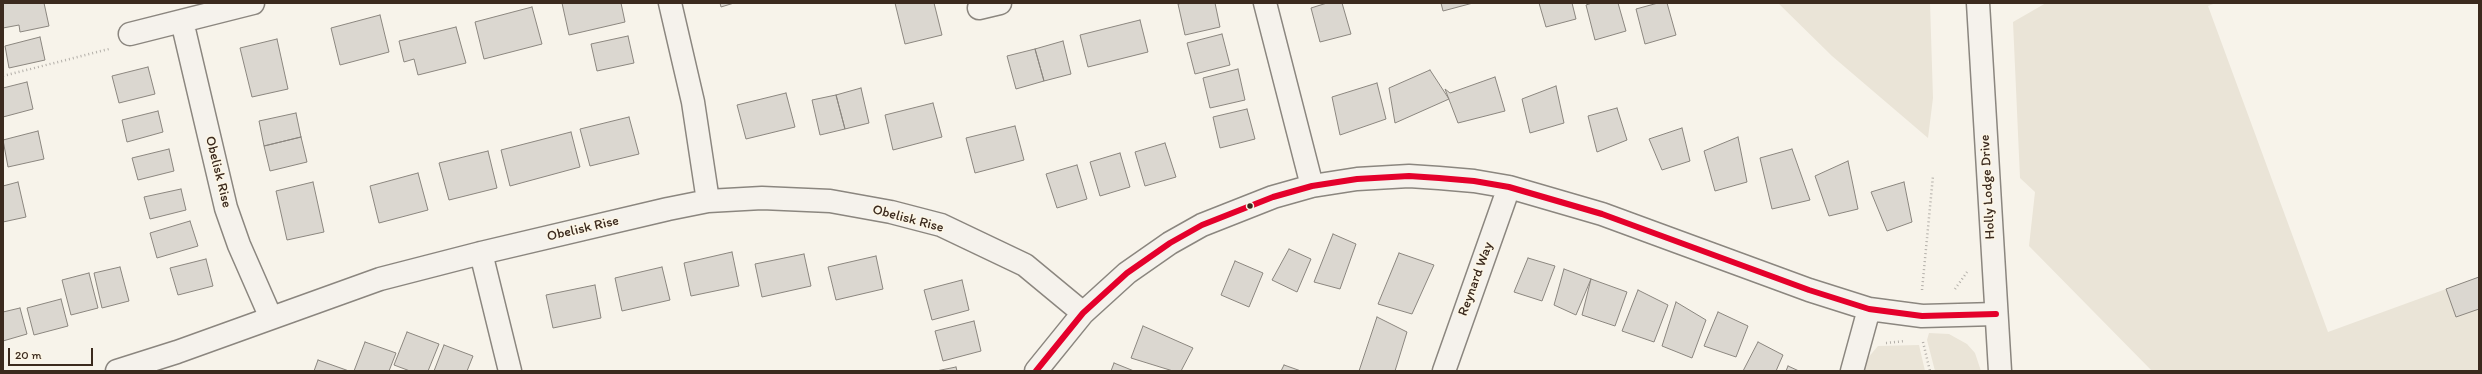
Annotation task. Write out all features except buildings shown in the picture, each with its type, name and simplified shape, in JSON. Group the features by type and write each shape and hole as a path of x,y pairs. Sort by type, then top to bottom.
{"street":[{"path":"130,34 253,3"},
{"path":"670,3 693,102 708,201"},
{"path":"1265,3 1312,186"},
{"name":"Holly Lodge Drive","path":"1978,3 2000,371"},
{"name":"Obelisk Rise","path":"182,21 226,208 239,245 271,318"},
{"path":"1036,371 1083,313 1127,273 1170,242 1202,225 1273,197 1312,186 1357,180 1409,176 1474,181 1509,187 1602,214 1809,290 1869,309 1922,316 1996,314"},
{"name":"Reynard Way","path":"1444,371 1509,187"},
{"name":"Obelisk Rise","path":"117,371 380,279 481,252 708,201 762,198 830,201 891,212 941,226 1025,265 1083,313"},
{"path":"481,252 510,371"},
{"path":"1852,371 1858,344 1869,309"}],"path":[{"path":"3,76 112,48 130,34"},
{"path":"1922,294 1933,176"},
{"path":"1951,291 1962,280 1969,266"},
{"path":"1922,340 1930,371"},
{"path":"1858,344 1906,341"}],"shaded area":[{"path":"1778,3 1930,3 1933,98 1928,138 1832,56"},
{"path":"2046,3 2216,3 2208,6 2328,332 2479,277 2479,371 2152,371 2029,246 2035,192 2020,178 2013,22"},
{"path":"1929,333 1949,334 1967,344 1975,353 1981,371 1935,371 1927,340"},
{"path":"1919,345 1925,371 1864,371 1867,359 1878,346"}],"transit line":[{"path":"1036,371 1083,313 1127,273 1170,243 1202,225 1273,197 1312,186 1357,179 1409,176 1474,181 1509,187 1602,214 1809,290 1869,309 1922,316 1996,314"}]}
